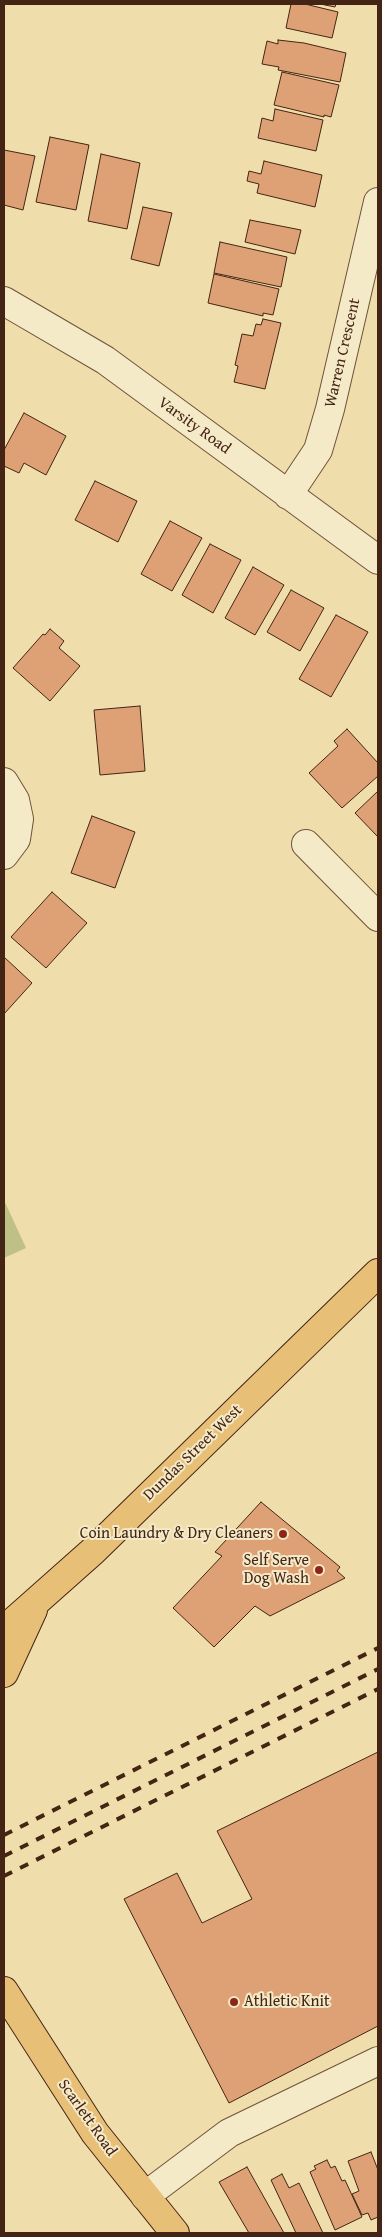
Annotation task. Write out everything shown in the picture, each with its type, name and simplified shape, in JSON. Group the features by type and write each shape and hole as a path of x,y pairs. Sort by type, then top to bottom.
{"main road":[{"name":"Dundas Street West","path":"4,1630 37,1602 378,1273"},
{"path":"4,1673 37,1602"},
{"name":"Scarlett Road","path":"5,1990 95,2133 175,2233"}],"street":[{"name":"Warren Crescent","path":"288,495 318,450 330,409 378,202"},
{"name":"Varsity Road","path":"4,301 106,360 378,560"},
{"path":"4,782 15,800 19,819 16,839 4,855"},
{"path":"306,844 378,917"},
{"path":"145,2196 229,2133 378,2062"}],"green space":[{"path":"4,1200 26,1248 4,1258"}],"building":[{"path":"291,4 305,4 338,12 332,38 286,28"},
{"path":"320,4 336,4 335,7"},
{"path":"278,40 304,43 346,53 340,82 278,70 279,67 262,64 267,41 278,44"},
{"path":"282,72 339,85 331,117 274,105"},
{"path":"275,109 323,120 316,151 258,138 262,118 273,121"},
{"path":"50,137 89,145 76,210 36,202"},
{"path":"4,150 35,156 23,210 4,205"},
{"path":"101,154 140,163 127,229 88,221"},
{"path":"264,161 322,175 315,207 257,193 259,184 247,181 249,171 261,174"},
{"path":"143,207 172,213 159,266 131,259"},
{"path":"250,220 301,230 295,254 245,242"},
{"path":"220,242 287,257 281,287 214,273"},
{"path":"214,274 279,289 273,315 263,313 263,316 208,303"},
{"path":"263,319 281,323 265,389 234,382 238,366 235,365 242,334 253,336 256,324 261,325"},
{"path":"24,413 66,436 46,475 24,463 19,473 4,466 4,450"},
{"path":"95,481 137,501 118,542 75,520"},
{"path":"170,521 202,538 172,591 141,574"},
{"path":"210,544 241,560 213,613 182,595"},
{"path":"253,567 284,585 255,635 225,618"},
{"path":"291,590 324,608 300,651 267,632"},
{"path":"336,615 368,632 331,697 299,679"},
{"path":"50,629 64,641 59,648 80,666 50,701 13,668 43,634 45,635"},
{"path":"140,706 145,771 100,775 94,710"},
{"path":"347,729 378,763 378,776 342,808 309,773 338,746 334,741"},
{"path":"378,791 378,835 377,836 355,813"},
{"path":"92,816 135,832 115,888 71,873"},
{"path":"52,892 87,923 46,968 11,937"},
{"path":"4,957 32,983 4,1014"},
{"path":"261,1502 340,1567 337,1571 345,1578 270,1616 255,1606 214,1647 173,1608 222,1556 215,1552"},
{"path":"378,1752 378,2026 229,2103 124,1899 177,1873 202,1923 252,1899 217,1831"},
{"path":"371,2152 378,2170 378,2217 371,2220 368,2213 362,2215 352,2194 359,2191 348,2161"},
{"path":"327,2160 331,2168 335,2166 342,2181 345,2180 362,2217 335,2230 310,2172 316,2169 314,2166"},
{"path":"247,2167 284,2233 249,2233 219,2182"},
{"path":"282,2174 289,2188 299,2183 323,2233 296,2233 271,2180"}],"railway":[{"path":"4,1835 378,1648"},
{"path":"4,1856 378,1669"},
{"path":"4,1876 378,1689"}],"place":[{"name":"Coin Laundry & Dry Cleaners","path":"283,1534"},
{"name":"Self Serve Dog Wash","path":"319,1570"},
{"name":"Athletic Knit","path":"234,2002"}]}
